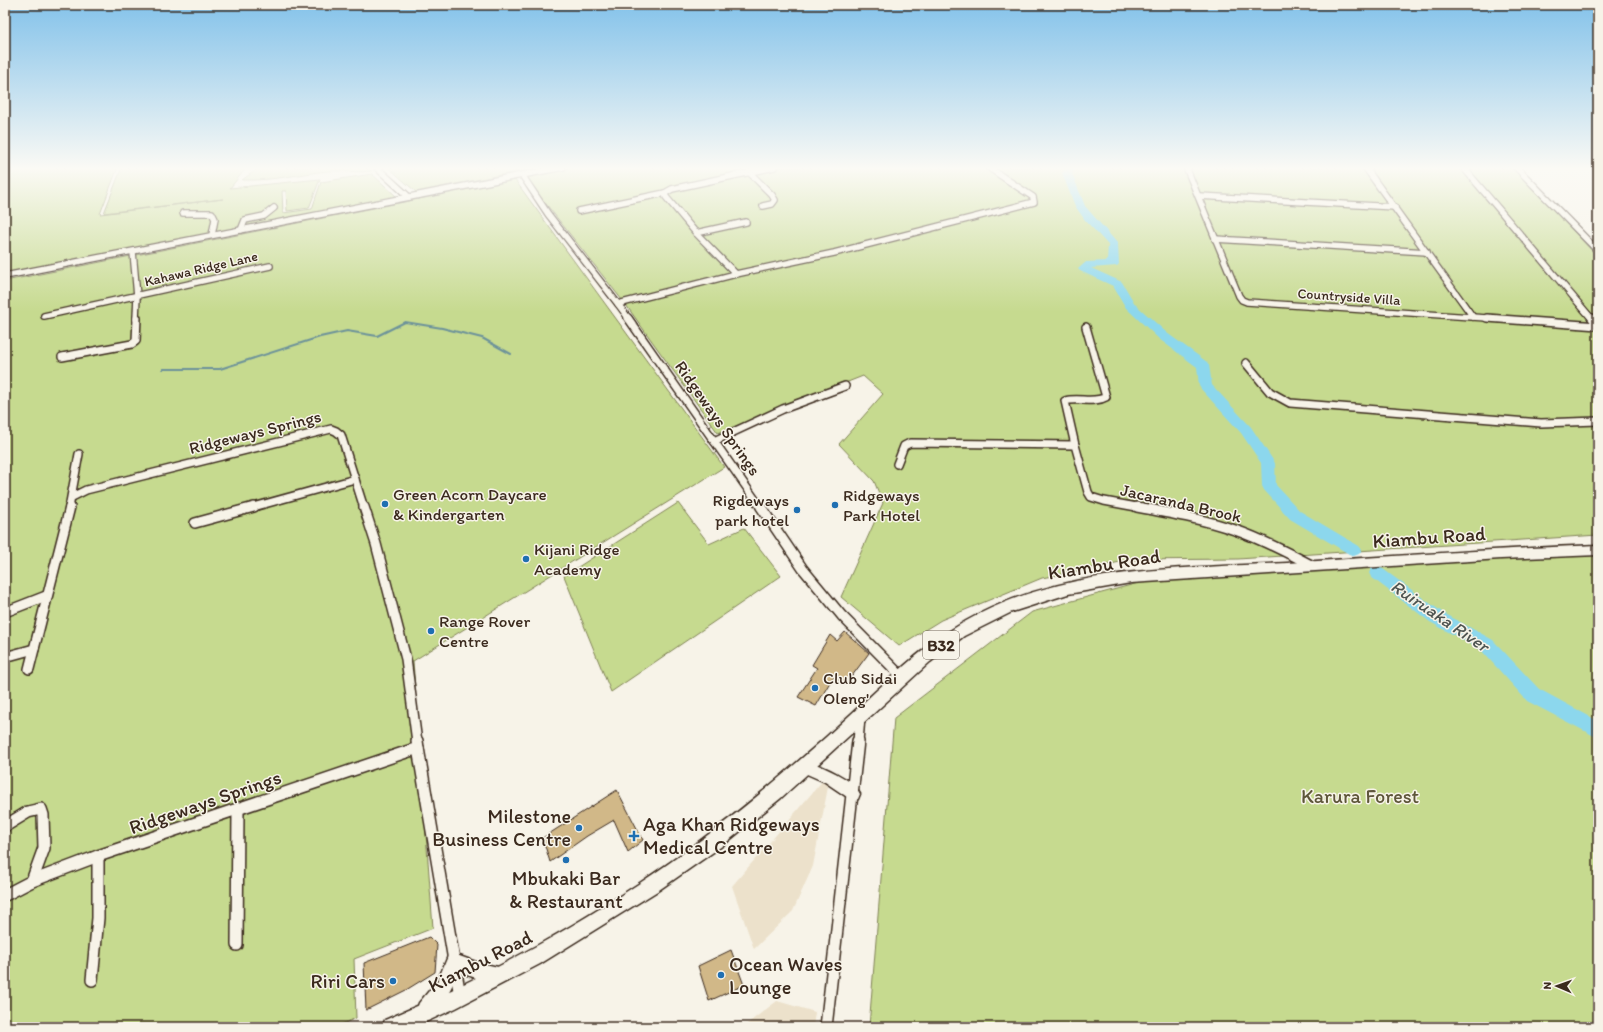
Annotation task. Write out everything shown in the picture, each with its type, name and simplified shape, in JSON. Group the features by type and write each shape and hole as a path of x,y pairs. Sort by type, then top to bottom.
{"highway":[{"name":"Kiambu Road","path":"392,1027 503,975 593,922 671,872 717,840 805,766 901,676 967,627 1027,600 1081,585 1131,578 1501,554 1598,550"}],"main road":[{"path":"805,766 830,777 853,794"},
{"path":"418,1016 444,986 454,962 476,970 503,975"}],"street":[{"path":"212,235 216,219 213,215"},
{"path":"241,230 245,220 265,215"},
{"path":"5,276 316,215"},
{"name":"Ridgeways Springs","path":"549,215 618,304 796,560 842,616 901,676"},
{"path":"681,215 696,233 736,274"},
{"path":"618,304 736,274 834,253 986,215"},
{"name":"Countryside Villa","path":"1207,215 1239,296 1245,301 1598,326"},
{"path":"1400,215 1473,317"},
{"name":"Countryside Villa","path":"1504,215 1598,326"},
{"path":"1563,215 1598,251"},
{"path":"696,233 746,222"},
{"path":"1216,239 1427,252"},
{"path":"62,358 132,344 136,341 138,296 133,252"},
{"name":"Kahawa Ridge Lane","path":"44,316 270,266"},
{"name":"Jacaranda Brook","path":"1086,327 1106,397 1102,400 1065,400 1075,445 1088,492 1091,497 1104,501 1176,514 1229,528 1275,546 1313,566"},
{"path":"1246,363 1270,393 1278,399 1290,403 1541,423 1598,421"},
{"path":"714,440 783,409 845,386"},
{"name":"Ridgeways Springs","path":"72,497 86,490 330,429 335,429 341,435 376,544 406,659 418,748 460,996"},
{"path":"897,464 904,446 910,443 1075,445"},
{"path":"29,669 46,596 72,497 79,454"},
{"path":"195,523 355,479"},
{"path":"5,612 46,596"},
{"path":"5,657 34,649"},
{"path":"826,1027 853,794 860,716"},
{"name":"Ridgeways Springs","path":"5,895 32,881 98,856 418,748"},
{"path":"5,826 31,810 37,808 41,809 43,815 44,848 32,881"},
{"path":"237,945 238,810"},
{"path":"92,980 98,918 98,856"}],"shaded area":[{"path":"831,771 813,866 793,911 754,949 732,886"},
{"path":"777,1001 815,1012 813,1027 743,1027"}],"green space":[{"path":"5,215 305,215 5,274"},
{"path":"337,215 541,215 724,467 413,661 433,928 354,959 356,1018 336,1027 5,1027 5,281"},
{"path":"555,215 1558,215 1598,257 1598,535 1238,559 1130,560 1042,578 941,620 899,646 841,597 883,503 874,481 839,444 883,394 863,376 718,433 626,305"},
{"path":"678,503 709,544 744,528 781,576 611,692 564,576"},
{"name":"Karura Forest","path":"1598,551 1598,1027 869,1027 894,718 1032,612 1164,576"}],"building":[{"path":"845,632 869,653 846,684 833,677 816,706 798,697 817,668 812,665 830,635 837,641"},
{"name":"Milestone Business Centre","path":"617,790 643,840 628,852 614,820 587,836 550,862 541,839"},
{"name":"Riri Cars","path":"429,937 437,945 435,972 406,990 366,1010 364,963"},
{"name":"Ocean Waves Lounge","path":"731,950 744,985 709,1001 698,966"}],"waterway":[{"name":"Ruiruaka River","path":"1087,215 1113,244 1113,264 1090,264 1084,269 1118,284 1130,306 1163,336 1203,365 1206,386 1246,430 1268,463 1269,486 1295,515 1354,550"},
{"path":"163,369 220,369 320,337 347,331 377,336 405,322 442,328 482,338 511,354"},
{"name":"Ruiruaka River","path":"1377,573 1436,617 1487,645 1533,695 1598,730"}],"place":[{"name":"Green Acorn Daycare & Kindergarten","path":"385,504"},
{"name":"Ridgeways Park Hotel","path":"835,505"},
{"name":"Rigdeways park hotel","path":"797,510"},
{"name":"Kijani Ridge Academy","path":"526,559"},
{"name":"Range Rover Centre","path":"431,631"},
{"name":"Club Sidai Oleng'","path":"815,688"},
{"name":"Milestone Business Centre","path":"579,828"},
{"name":"Aga Khan Ridgeways Medical Centre","path":"634,836"},
{"name":"Mbukaki Bar & Restaurant","path":"566,860"},
{"name":"Ocean Waves Lounge","path":"721,975"},
{"name":"Riri Cars","path":"393,981"}]}
